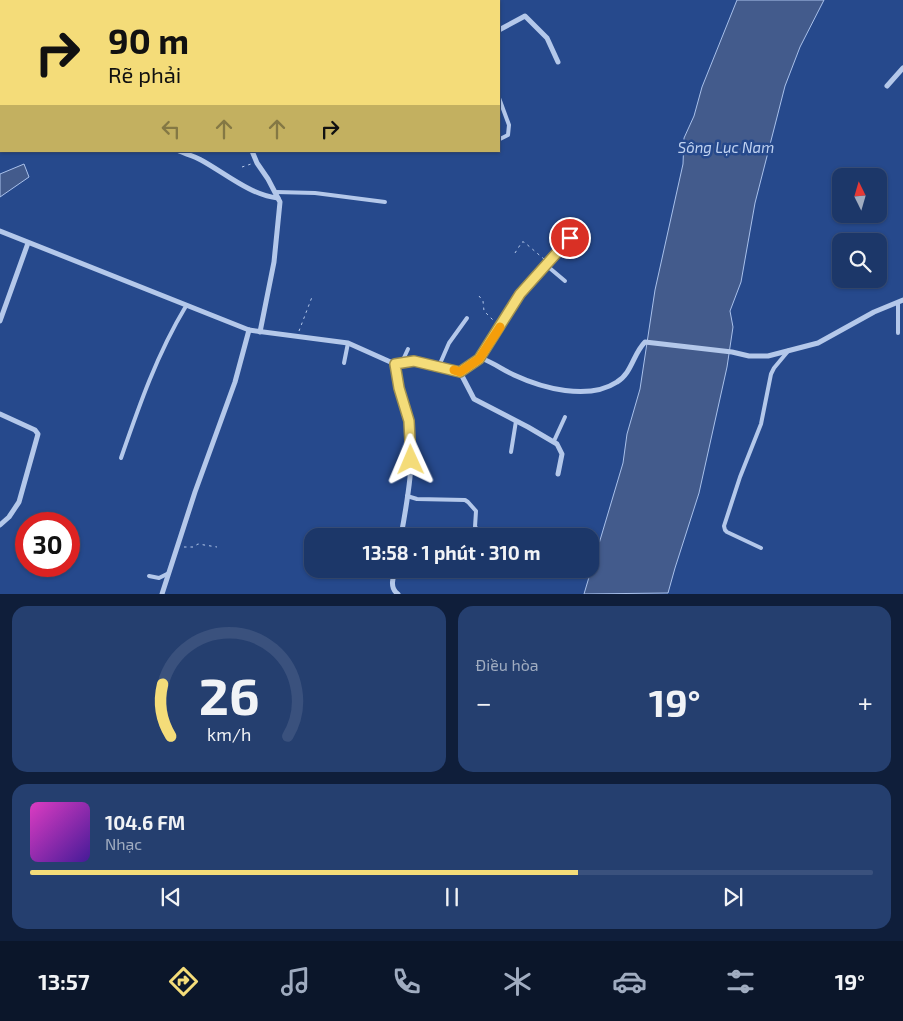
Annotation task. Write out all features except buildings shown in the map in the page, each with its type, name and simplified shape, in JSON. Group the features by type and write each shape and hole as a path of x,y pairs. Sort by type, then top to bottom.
{"street":[{"path":"500,29 521,16 527,17 547,38 558,62"},
{"path":"887,86 903,68"},
{"path":"182,152 200,159 252,190 278,198"},
{"path":"255,153 257,163 276,192 280,202 274,262 260,332"},
{"path":"460,372 479,359 520,294 580,225"},
{"path":"0,232 249,330 348,343 395,364 414,361 460,372 474,399 554,441 560,447 562,454 558,474"},
{"path":"0,321 28,244"},
{"path":"479,359 536,384 586,392 604,388 618,382 630,369 645,342 650,341 768,356 818,343 874,312 900,302"},
{"path":"162,594 195,492 235,382 249,330"},
{"path":"395,364 399,388 410,428 411,460 402,528"},
{"path":"0,414 35,430 38,434 19,502 9,517 0,525"},
{"path":"394,578 392,586 398,594"}],"lane":[{"path":"500,101 510,127 508,135 500,139"},
{"path":"276,192 322,193 385,202"},
{"path":"547,264 565,282"},
{"path":"898,333 900,302"},
{"path":"121,458 140,402 172,329 186,306"},
{"path":"439,366 449,343 467,318"},
{"path":"344,363 348,343"},
{"path":"402,362 408,348"},
{"path":"761,548 727,532 724,530 724,526 740,477 761,424 771,374 789,350"},
{"path":"554,441 565,417"},
{"path":"511,452 516,420"},
{"path":"407,496 417,499 465,500 476,511 476,528"},
{"path":"149,576 159,578 168,573"}],"path":[{"path":"242,167 257,163"},
{"path":"515,254 522,242 524,242 547,264"},
{"path":"479,296 483,301 484,311 499,329"},
{"path":"297,336 312,297"},
{"path":"178,545 190,547 198,544 217,547"}],"water":[{"name":"Sông Lục Nam","path":"737,0 824,0 800,47 785,86 755,203 741,282 730,311 733,327 727,367 699,493 668,593 584,594 589,578 599,578 599,544 623,463 627,434 640,389 655,290 683,164 684,138 694,116 702,87"},
{"path":"24,164 29,177 0,197 0,174"}],"slow traffic":[{"path":"454,370 460,372 465,370 479,359 500,327"}],"route":[{"path":"411,460 409,421 399,388 395,364 414,361 460,372 465,370 479,359 513,304 533,277 548,264 570,238"}]}
